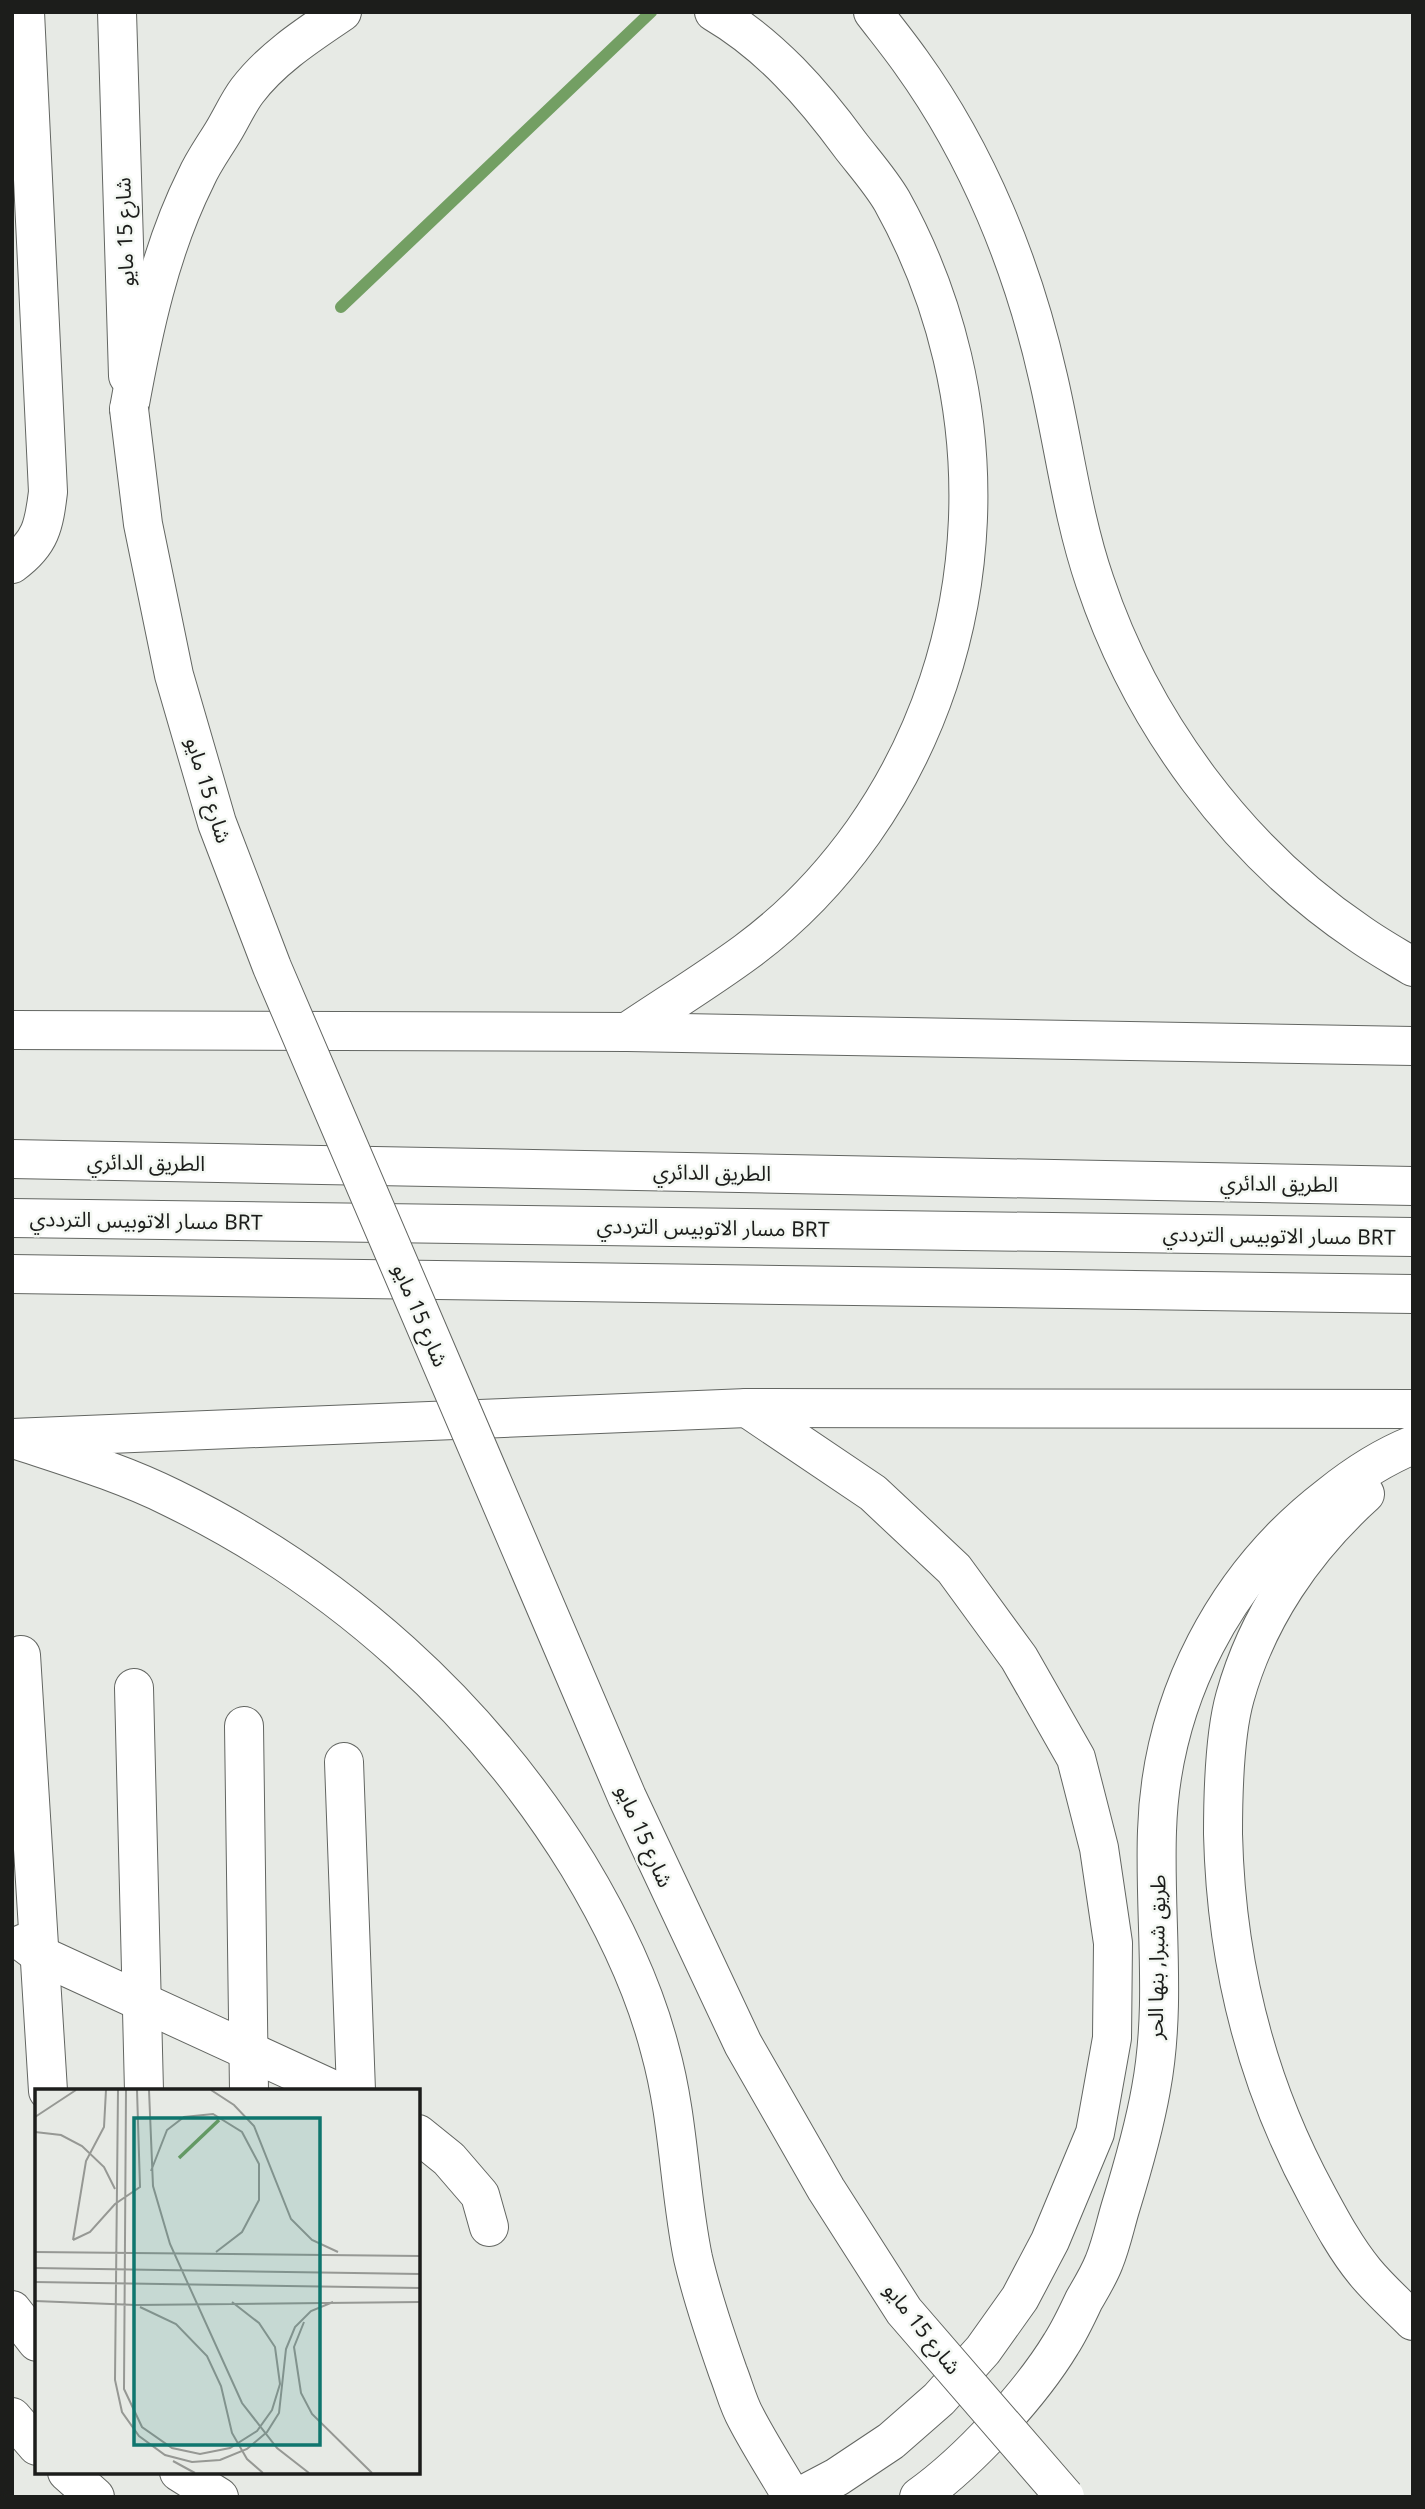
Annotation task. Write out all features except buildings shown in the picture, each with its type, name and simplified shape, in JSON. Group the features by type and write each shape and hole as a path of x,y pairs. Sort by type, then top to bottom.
{"main road":[{"path":"12,564 29,551 39,533 48,492 25,12"},
{"name":"شارع 15 مايو","path":"117,12 130,409 142,524 174,675 217,823 272,967 643,1832 743,2044 826,2189 904,2311 1065,2497"},
{"path":"130,409 154,292 195,178 247,91 276,61 342,12"},
{"path":"627,1032 747,951 789,916 827,876 862,832 892,786 918,736 938,685 953,631 963,576 968,521 968,466 963,410 953,355 938,302 917,250 890,198 821,105 778,60 733,23 714,12"},
{"path":"873,12 912,63 959,140 987,195 1012,254 1048,375 1074,511 1095,582 1122,651 1157,717 1199,779 1246,836 1300,888 1359,934 1413,967"},
{"path":"12,1030 627,1032 1413,1046"},
{"name":"الطريق الدائري","path":"12,1159 1413,1186"},
{"name":"مسار الاتوبيس الترددي BRT","path":"12,1218 1413,1237"},
{"path":"12,1274 1413,1294"},
{"path":"747,1408 873,1493 954,1569 1019,1658 1076,1758 1099,1848 1113,1943 1112,2039 1095,2133 1050,2241 1020,2298 983,2350 939,2399 891,2441 837,2477 799,2497"},
{"path":"12,1438 747,1408 1413,1409"},
{"path":"12,1438 91,1464 170,1497 245,1537 317,1583 384,1636 446,1693 502,1757 553,1825 597,1897 635,1973 661,2052 693,2258 708,2314 744,2415 792,2497"},
{"name":"طريق شبرا, بنها الحر","path":"919,2497 939,2483 1013,2409 1061,2345 1104,2263 1152,2088 1161,1994 1157,1830 1163,1770 1181,1702 1198,1657 1227,1604 1264,1556 1306,1514 1353,1477 1413,1445"},
{"path":"1413,1460 1363,1495 1332,1526 1300,1564 1272,1607 1250,1651 1234,1699 1226,1757 1223,1816 1226,1899 1240,1991 1255,2051 1276,2109 1301,2165 1363,2271 1413,2321"},
{"path":"21,1655 26,1944 48,2089"},
{"path":"134,1688 144,2089"},
{"path":"244,1726 249,2089"},
{"path":"344,1762 356,2089"},
{"path":"26,1944 142,2002 332,2089"},
{"path":"420,2136 449,2159 480,2195 489,2227"},
{"path":"12,2309 35,2339"},
{"path":"12,2417 35,2444"},
{"path":"69,2474 95,2497"},
{"path":"182,2474 219,2497"}],"waterway":[{"path":"341,307 651,12"}]}
